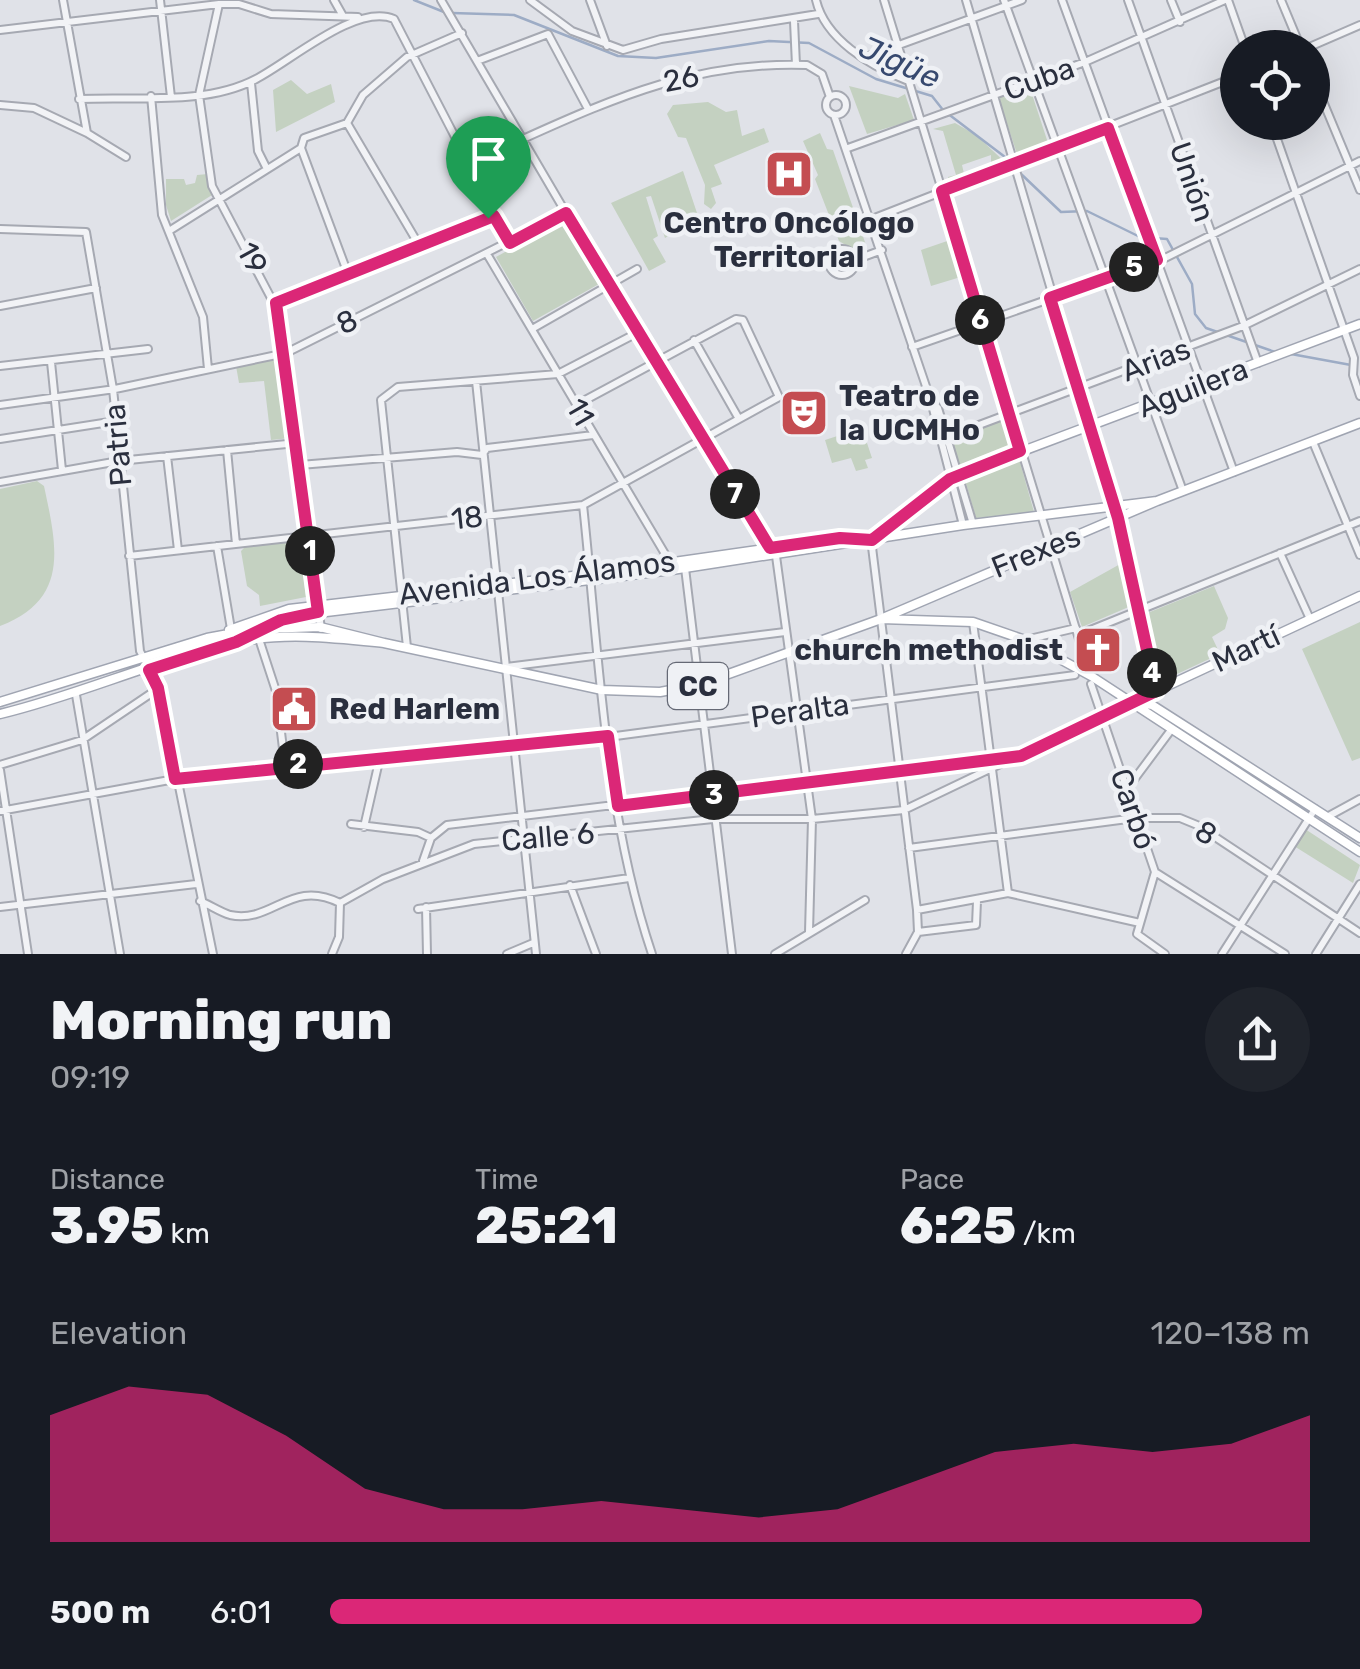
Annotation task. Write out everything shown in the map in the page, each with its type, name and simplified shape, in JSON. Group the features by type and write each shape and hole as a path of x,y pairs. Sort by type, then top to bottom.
{"main road":[{"name":"Aguilera","path":"872,540 954,477 1360,324"},
{"name":"Frexes","path":"881,619 1156,501 1360,424"},
{"name":"Avenida Los Álamos","path":"207,638 289,609 318,609 672,567 840,538 872,540 1156,501"},
{"path":"927,596 930,618"},
{"name":"Martí","path":"1132,701 1360,596"},
{"name":"Avenida Los Álamos","path":"258,634 318,609"},
{"name":"CC","path":"0,702 207,638 321,632 506,667 602,690 660,692 698,686 881,619 973,622 1025,640 1132,701 1360,852"},
{"name":"CC","path":"0,714 76,695 258,634"},
{"name":"CC","path":"1132,701 1152,704 1360,838"}],"street":[{"path":"63,0 87,133"},
{"path":"334,0 347,26"},
{"path":"442,0 654,363 773,552 812,818 809,932"},
{"path":"530,0 572,31 623,50 660,39 787,22 818,14"},
{"path":"590,0 607,46"},
{"path":"816,0 818,14 850,48 873,65 907,80"},
{"name":"Carbó","path":"884,0 1102,717 1155,872 1137,934 1165,954"},
{"path":"966,0 1050,298 1118,518 1156,691"},
{"path":"866,57 1005,3 1022,0"},
{"path":"1062,0 1234,472"},
{"name":"Unión","path":"1128,0 1258,362"},
{"path":"1172,0 1180,22"},
{"path":"1227,0 1238,30"},
{"name":"Cuba","path":"848,148 1085,62 1227,0"},
{"path":"1281,0 1295,30"},
{"path":"1005,3 1183,491"},
{"path":"160,4 171,96"},
{"path":"0,30 65,23 160,4 239,4 271,14 382,14 394,18 510,243"},
{"name":"19","path":"220,4 199,95 212,186 276,303 286,353 321,632"},
{"path":"79,100 199,95 251,82 358,17"},
{"path":"787,22 794,34 796,65 818,70 830,97 826,106 839,117 954,477 974,524"},
{"path":"1330,37 1360,24"},
{"path":"348,274 301,148 304,138 347,123 364,95 412,54 462,33"},
{"path":"478,61 548,34 588,110"},
{"name":"26","path":"523,139 668,79 796,65"},
{"path":"251,82 258,152 268,169"},
{"path":"872,219 1220,83"},
{"path":"830,97 840,95 845,100 839,117"},
{"path":"151,96 162,215 202,317 208,369"},
{"path":"0,104 34,108 126,157"},
{"path":"1330,118 1360,190"},
{"path":"347,123 419,245"},
{"path":"1276,140 1354,358 1352,376 1360,396"},
{"path":"168,232 301,148"},
{"path":"912,347 1177,252 1360,161"},
{"name":"8","path":"0,405 113,389 286,353 566,213"},
{"path":"276,303 494,216"},
{"name":"Patria","path":"0,229 86,232 113,389 129,556 144,660 158,688 213,954"},
{"path":"838,250 848,251 855,260 853,270 845,275 835,273 829,266 830,256 838,250"},
{"path":"855,260 882,250"},
{"name":"11","path":"488,254 672,567"},
{"path":"532,329 638,269"},
{"name":"Arias","path":"948,438 1243,326 1360,270"},
{"path":"0,306 96,288"},
{"name":"18","path":"129,556 583,505 779,397 744,320 736,319 694,340"},
{"path":"408,648 382,400 398,387 558,374 637,332"},
{"path":"576,406 694,340 740,418"},
{"path":"0,366 148,349"},
{"path":"52,362 62,470"},
{"path":"476,381 536,954"},
{"path":"115,411 127,386"},
{"path":"931,401 948,438 963,525"},
{"path":"0,438 116,421"},
{"path":"482,455 487,448 593,434"},
{"path":"0,482 120,462 297,442"},
{"path":"1312,442 1360,554"},
{"path":"227,450 236,544"},
{"path":"300,466 458,452 482,455"},
{"path":"167,456 178,550"},
{"path":"583,505 602,690 629,878 652,954"},
{"path":"1025,640 1077,632 1138,611 1360,521"},
{"path":"872,540 917,910 918,932 906,954"},
{"path":"217,546 231,629"},
{"path":"1280,554 1310,619"},
{"path":"685,565 732,954"},
{"path":"973,622 1008,893"},
{"path":"506,667 785,632"},
{"path":"258,634 276,691 286,765"},
{"name":"Peralta","path":"3,810 175,779 286,765 608,736 1075,675"},
{"path":"28,954 3,810 0,768 82,740 158,688"},
{"path":"76,695 120,954"},
{"path":"422,862 431,838 447,824 900,771 993,765 1021,756 1132,701"},
{"path":"1126,790 1171,730"},
{"path":"364,827 380,756"},
{"name":"Calle 6","path":"340,903 422,862 474,844 713,819 812,818 904,810 993,765"},
{"path":"1327,817 1360,798"},
{"path":"1222,954 1314,809"},
{"name":"8","path":"909,848 1135,818 1180,818 1198,825 1271,878 1360,933"},
{"path":"351,824 418,832 431,838"},
{"path":"1155,872 1285,954"},
{"path":"427,954 422,908 629,878"},
{"path":"0,907 196,884"},
{"path":"1316,954 1360,884"},
{"path":"570,885 596,954"},
{"path":"917,910 1008,893 1141,923"},
{"path":"199,901 232,915 259,914 288,897 306,894 340,903 340,937 332,954"},
{"path":"775,954 865,900"},
{"path":"918,932 976,925 977,901"},
{"path":"507,954 533,943"}],"green space":[{"path":"291,80 307,94 331,84 335,102 276,132 273,90"},
{"path":"1029,85 1048,143 1017,154 998,96"},
{"path":"849,86 898,98 905,94 914,120 867,134"},
{"path":"708,102 726,112 737,110 742,136 764,128 769,142 714,165 722,184 711,188 716,203 711,209 704,204 705,185 686,138 678,137 667,114 673,105"},
{"path":"955,123 976,135 1008,165 991,171 991,155 962,165 965,178 950,183 948,177 956,175 943,131 933,129"},
{"path":"820,133 827,149 833,150 867,248 857,252 839,241 803,141"},
{"path":"683,171 698,216 665,238 651,196 646,197 658,236 653,239 666,262 649,271 611,203"},
{"path":"208,174 212,195 171,221 166,205 166,179 184,179 186,185 195,183 197,175"},
{"path":"562,220 599,284 533,321 496,257"},
{"path":"953,239 964,276 931,286 921,250"},
{"path":"282,358 291,438 271,440 264,381 239,383 236,366"},
{"path":"1008,419 1016,447 959,469 951,438"},
{"path":"862,428 872,458 865,460 868,468 856,471 851,458 832,463 825,440"},
{"path":"1018,455 1034,512 976,518 965,480"},
{"path":"37,481 44,486 49,508 53,569 38,601 23,615 0,626 0,489"},
{"path":"292,541 300,548 306,597 260,606 259,595 247,586 241,551 246,546"},
{"path":"1122,563 1131,606 1082,627 1070,592"},
{"path":"1214,586 1228,618 1225,629 1212,637 1220,654 1162,681 1145,614"},
{"path":"1360,622 1360,758 1352,761 1302,649"},
{"path":"1305,829 1360,865 1353,883 1294,846"}],"waterway":[{"name":"Jigüe","path":"414,0 444,12"},
{"name":"Jigüe","path":"452,13 514,15 618,56 656,58 769,41 809,43 876,79 932,96 943,110 1005,157"},
{"name":"Jigüe","path":"1020,173 1061,212 1087,211 1140,237 1167,239 1192,284 1195,314 1206,328 1278,353"},
{"name":"Jigüe","path":"1291,354 1351,365"}],"place":[{"name":"Centro Oncólogo Territorial","path":"789,174"},
{"name":"Teatro de la UCMHo","path":"804,413"},
{"name":"church methodist","path":"1098,650"},
{"name":"Red Harlem","path":"294,709"}],"route":[{"path":"1108,128 1157,260 1050,298 1118,518 1156,691 1021,756 618,806 608,736 344,759 175,779 158,688 149,670 236,642 281,620 318,612 286,353 276,303 488,218 494,216 510,243 566,213 770,548 840,538 872,540 950,479 1020,451 942,191 1108,128"}]}
